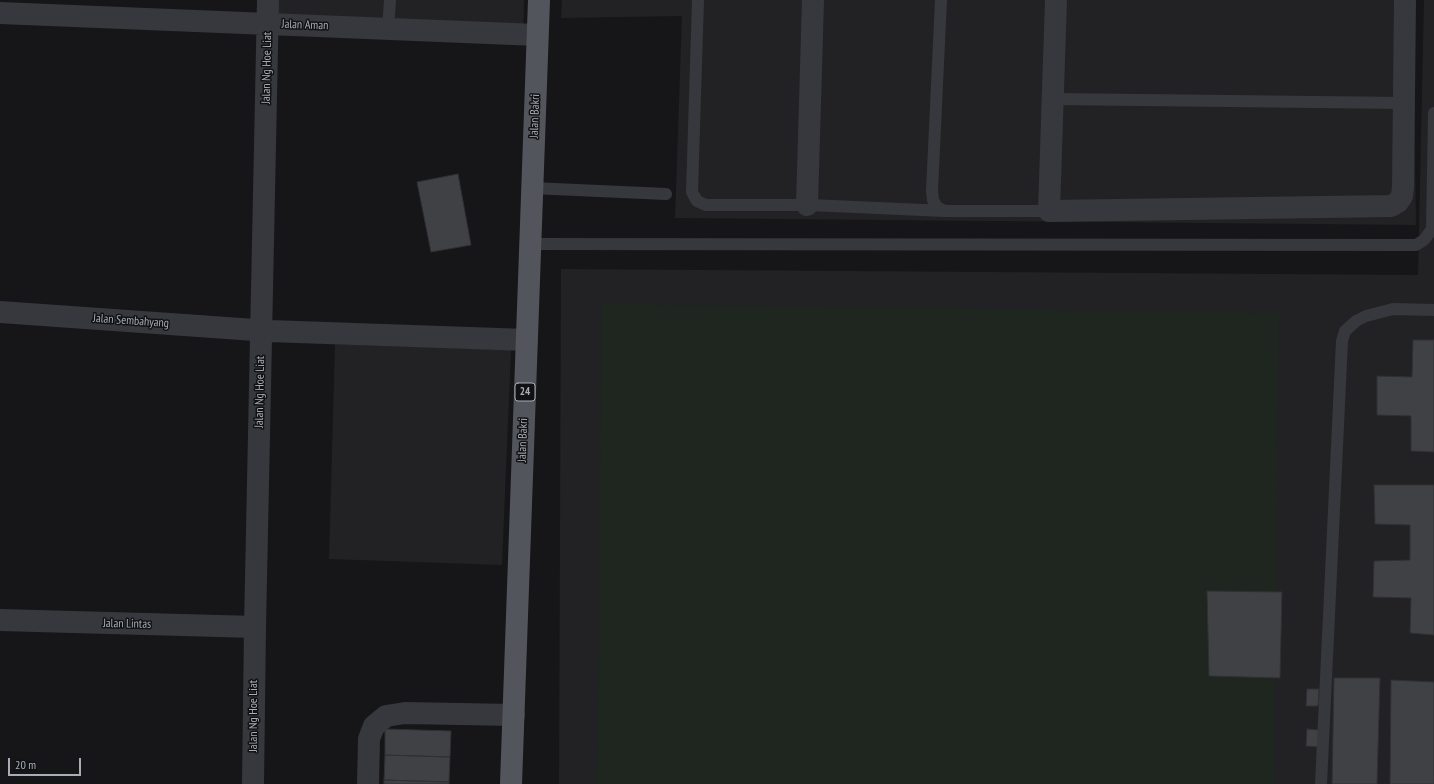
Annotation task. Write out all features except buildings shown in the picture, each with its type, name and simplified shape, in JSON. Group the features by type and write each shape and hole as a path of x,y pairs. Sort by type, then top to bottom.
{"main road":[{"name":"Jalan Bakri","path":"511,784 539,0"}],"street":[{"name":"Jalan Ng Hoe Liat","path":"253,784 255,627 273,331 268,0"},
{"path":"807,205 813,0"},
{"path":"1056,0 1049,211 1391,206 1398,202 1402,196 1405,0"},
{"name":"Jalan Aman","path":"0,12 537,35"},
{"name":"Jalan Sembahyang","path":"0,312 273,331 527,340"},
{"name":"Jalan Lintas","path":"0,620 255,627"},
{"path":"368,784 369,739 374,726 386,716 405,713 514,714"}],"lane":[{"path":"388,28 390,0"},
{"path":"698,0 692,192 697,201 706,205 807,205 945,211 1049,211"},
{"path":"941,0 932,191 933,200 937,207 945,211"},
{"path":"1053,99 1404,103"},
{"path":"530,244 1416,245 1424,240 1432,229 1434,113"},
{"path":"532,188 666,194"},
{"path":"1321,784 1342,341 1345,331 1356,321 1366,316 1393,309 1434,310"}],"shaded area":[{"path":"276,0 524,0 523,44 275,33"},
{"path":"562,0 1413,0 1416,225 675,218 682,16 561,18"},
{"path":"1424,0 1434,0 1434,784 559,784 561,269 1418,275"},
{"path":"602,304 1279,313 1274,784 597,784"},
{"path":"335,344 511,350 502,565 329,559"}]}
